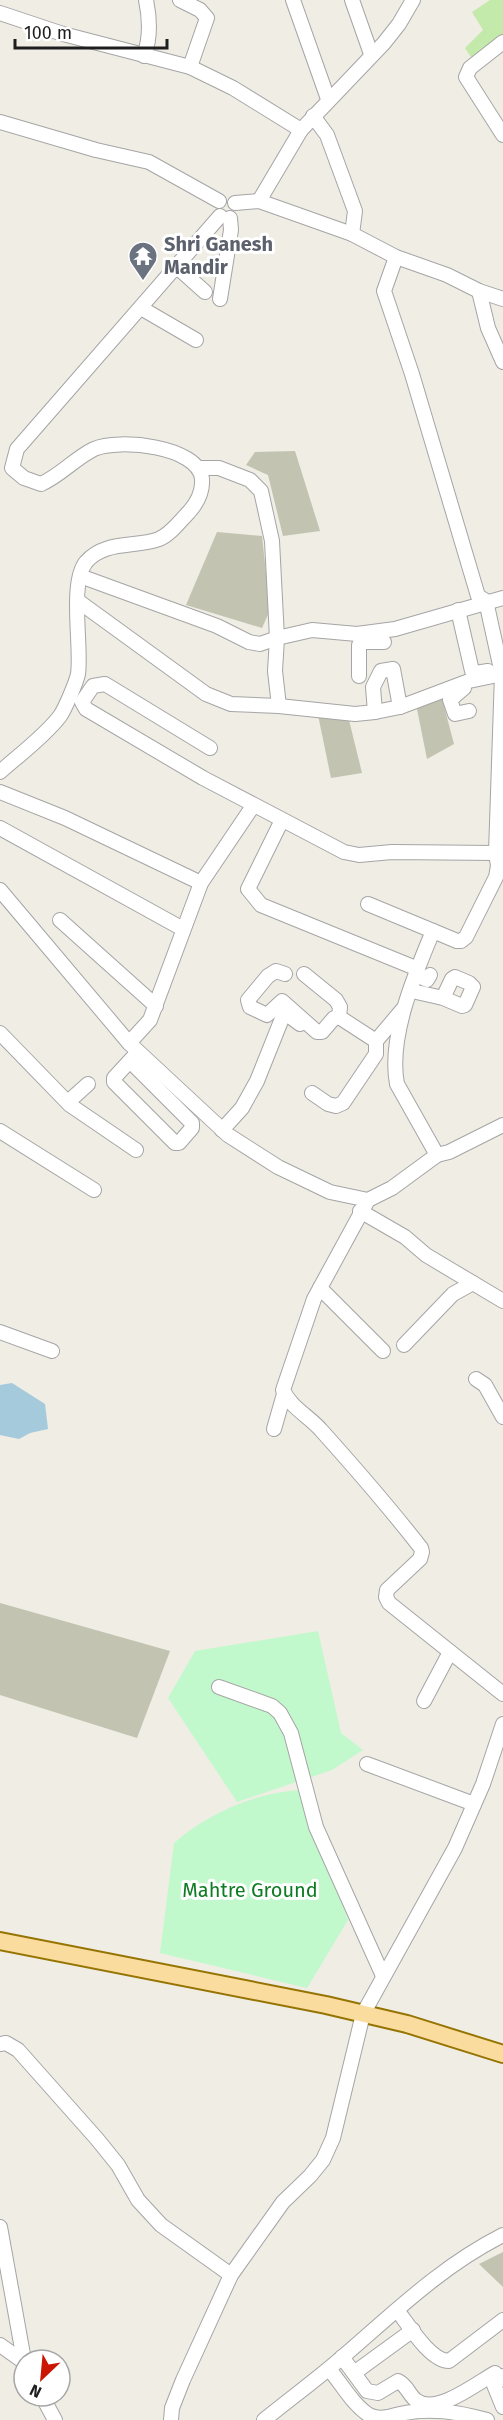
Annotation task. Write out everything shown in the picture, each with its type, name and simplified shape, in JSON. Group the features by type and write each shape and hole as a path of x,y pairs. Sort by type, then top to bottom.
{"main road":[{"path":"0,1941 363,2014 407,2024 503,2054"}],"street":[{"path":"144,56 148,46 150,18 146,0"},
{"path":"180,0 200,10 207,18 190,67"},
{"path":"292,0 328,99"},
{"path":"352,0 371,54"},
{"path":"259,201 301,130 399,24 412,0"},
{"path":"0,14 190,67 233,88 301,130"},
{"path":"503,42 470,68 466,77 503,135"},
{"path":"313,116 327,135 355,211 352,234"},
{"path":"0,122 96,150 149,162 219,201 228,198 236,203 259,201 352,234 396,257 447,275 478,291 503,299"},
{"path":"219,201 216,209 225,217 231,230 220,299"},
{"path":"0,772 61,716 78,675 78,601 80,576 86,562 113,546 159,539 171,531 198,501 202,481 199,468 190,459 144,445 121,445 96,448 70,463 55,478 41,484 24,478 12,468 17,449 176,266 225,217 236,212 236,203"},
{"path":"368,904 461,941 466,937 499,878 496,853 500,825 501,676 486,601 478,596 412,374 384,291 396,257"},
{"path":"176,266 205,292"},
{"path":"478,291 488,328 503,363"},
{"path":"141,308 196,340"},
{"path":"199,468 219,468 250,480 261,491 272,541 277,638 274,671 279,706"},
{"path":"80,576 217,626 249,642 260,644 312,630 357,634 384,641"},
{"path":"359,676 359,645 362,642 384,641 458,610 503,598"},
{"path":"78,601 215,699 231,704 279,706 355,714 375,712 400,707 501,676"},
{"path":"458,610 472,671 501,676"},
{"path":"375,712 373,687 381,671 391,668 400,707"},
{"path":"210,748 105,684 93,686 82,702 86,709 253,806 344,852 358,855 392,852 496,853"},
{"path":"468,687 450,699 455,714 469,711"},
{"path":"0,792 65,818 201,883"},
{"path":"0,890 132,1052 192,1123 192,1128 179,1143 174,1143 114,1083 114,1078 132,1052 150,1020 201,883 253,806"},
{"path":"282,820 248,889 255,899 261,905 421,973"},
{"path":"0,828 183,929"},
{"path":"60,920 156,1006"},
{"path":"312,1093 328,1104 336,1106 343,1103 376,1054 376,1041 403,1009 412,992 421,973 433,931"},
{"path":"285,974 276,971 268,976 248,1000 250,1007 267,1015 282,1001 317,1032 322,1032 334,1018 339,1017 376,1041"},
{"path":"304,974 336,1000 340,1007 339,1017"},
{"path":"412,992 443,998"},
{"path":"403,1009 396,1060 398,1084 437,1155"},
{"path":"222,1130 242,1108 257,1081 283,1016 288,1014 314,1034"},
{"path":"0,1033 68,1102 136,1150"},
{"path":"132,1052 222,1130 278,1167 364,1206 426,1255 503,1301"},
{"path":"68,1102 88,1084"},
{"path":"274,1429 284,1394 284,1386 314,1299 364,1206 437,1155 449,1152 503,1125"},
{"path":"0,1131 94,1190"},
{"path":"404,1345 453,1294 473,1283"},
{"path":"320,1288 383,1352"},
{"path":"0,1332 52,1352"},
{"path":"476,1379 485,1385 503,1417"},
{"path":"284,1394 321,1430 381,1497 421,1548 422,1556 387,1590 386,1597 389,1603 503,1694"},
{"path":"424,1701 450,1652"},
{"path":"219,1688 272,1706 280,1713 291,1733 316,1827 383,1976"},
{"path":"171,2420 172,2408 183,2380 231,2275 283,2202 323,2160 333,2138 363,2014 455,1848 474,1804 503,1724"},
{"path":"367,1764 474,1804"},
{"path":"0,2044 6,2043 18,2050 97,2139 118,2165 138,2200 160,2225 231,2275"},
{"path":"0,2230 22,2348"},
{"path":"264,2420 329,2369 442,2271 474,2250 503,2235"},
{"path":"397,2310 433,2356 449,2361 503,2320"},
{"path":"354,2373 413,2330"},
{"path":"342,2357 367,2391 378,2393 398,2381 406,2387 415,2400 423,2404 433,2405 444,2402 499,2373"},
{"path":"329,2369 362,2410 375,2418 388,2419 399,2414 432,2410 460,2413 487,2420"},
{"path":"499,2373 494,2385 503,2407"}],"shaded area":[{"path":"295,451 320,531 283,536 268,475 246,465 255,452"},
{"path":"217,532 262,536 270,610 262,628 186,605"},
{"path":"441,695 454,744 427,759 416,704"},
{"path":"318,715 348,716 362,773 331,778"},
{"path":"0,1603 170,1651 137,1738 0,1695"},
{"path":"503,2252 503,2287 479,2264"}],"green space":[{"path":"490,0 503,0 503,43 476,65 465,48 483,30 472,12"},
{"path":"318,1631 341,1733 363,1750 332,1770 237,1802 168,1698 195,1651"},
{"name":"Mahtre Ground","path":"301,1790 348,1920 307,1988 160,1953 174,1843 202,1822 234,1806 267,1795"}],"water":[{"path":"12,1383 45,1404 48,1429 30,1433 19,1439 0,1435 0,1385"}],"place":[{"name":"Shri Ganesh Mandir","path":"143,282"}]}
